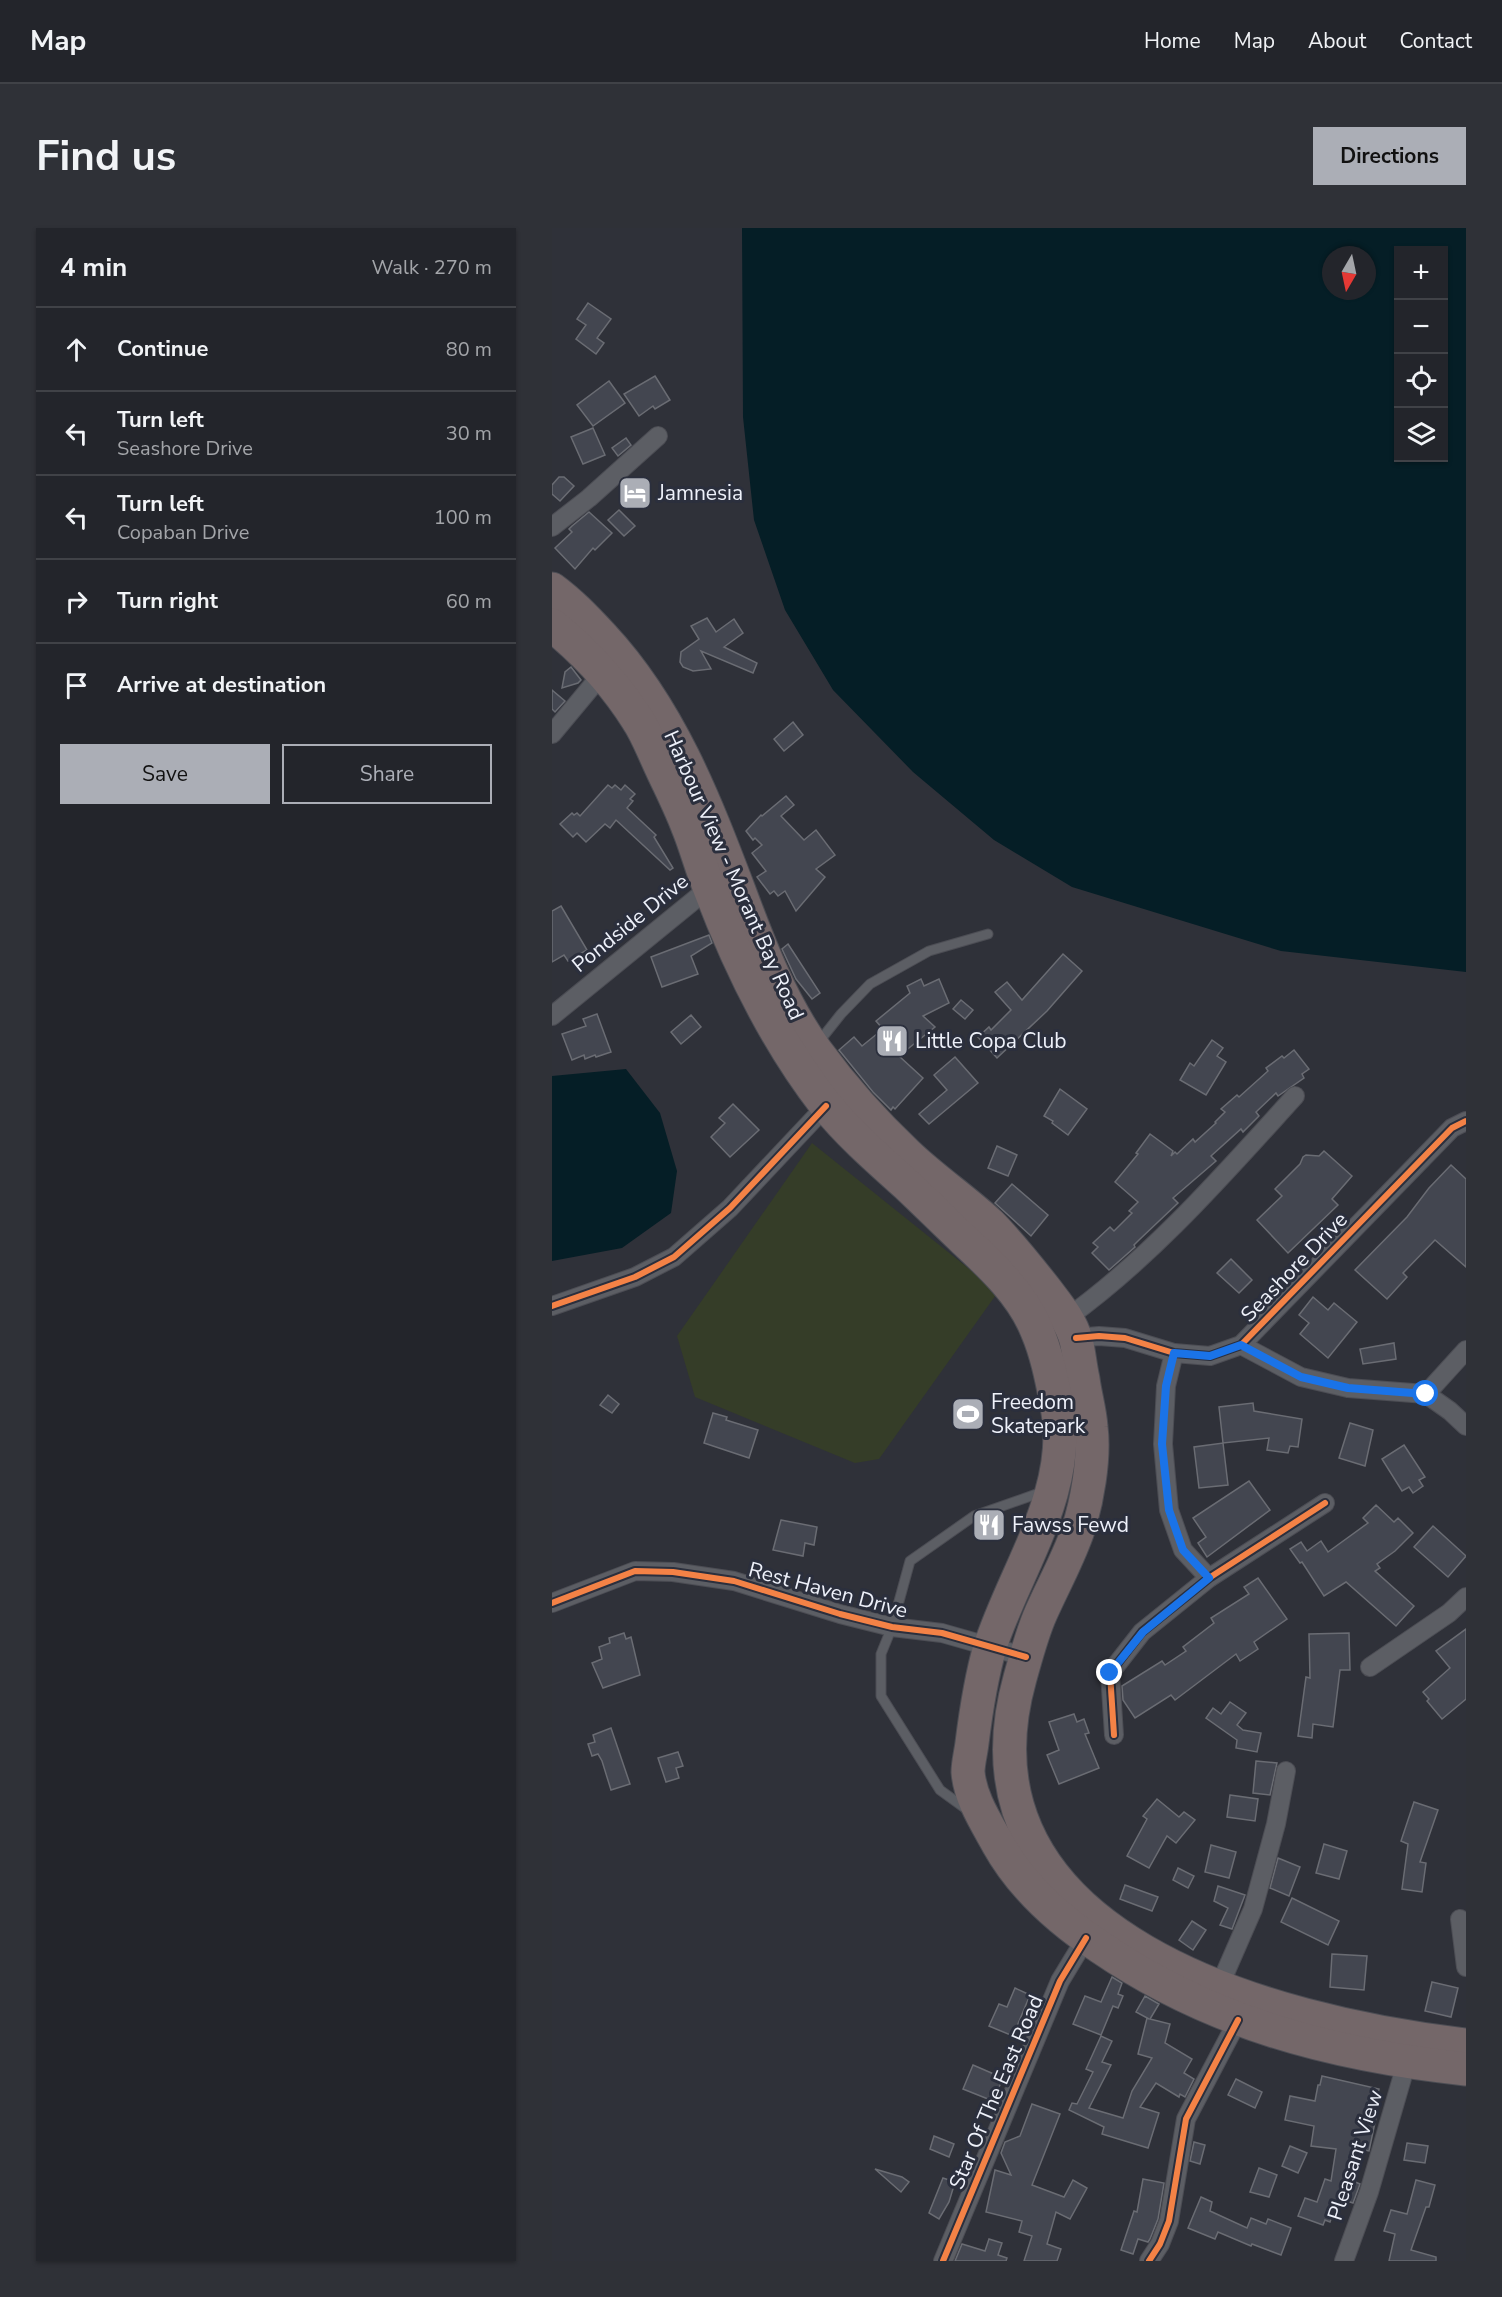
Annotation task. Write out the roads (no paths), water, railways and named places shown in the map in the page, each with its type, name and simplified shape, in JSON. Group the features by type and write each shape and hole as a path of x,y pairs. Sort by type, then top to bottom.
{"highway":[{"name":"Harbour View - Morant Bay Road","path":"552,590 569,602 619,655 649,694 672,734 715,829 764,953 786,1001 814,1048 885,1132 945,1189 985,1220 1012,1247 1072,1328 1092,1430 1090,1470 1078,1529 1059,1580 1040,1616 1019,1681 1011,1719 1008,1757 1013,1795 1025,1831 1046,1869 1068,1894 1094,1917 1132,1944 1196,1978 1286,2011 1377,2031 1466,2045"},
{"name":"Harbour View - Morant Bay Road","path":"552,626 602,674 639,721 687,825 709,888 741,964 768,1017 799,1067 826,1106 866,1148 992,1265 1017,1297 1036,1328 1059,1414 1059,1450 1053,1488 1024,1569 1006,1604 990,1646 981,1684 968,1773 975,1800 1007,1859 1038,1898 1086,1938 1127,1966 1170,1991 1238,2020 1323,2046 1407,2061 1466,2068"}],"street":[{"path":"552,527 589,498 658,436"},
{"path":"552,734 602,674"},
{"name":"Pondside Drive","path":"552,1016 709,888"},
{"path":"1072,1328 1105,1291 1213,1186 1295,1096"},
{"path":"552,1306 634,1277 674,1257 730,1209 826,1106"},
{"name":"Seashore Drive","path":"1072,1328 1099,1336 1125,1338 1174,1353 1210,1356 1241,1345 1452,1128 1466,1121"},
{"path":"1241,1345 1301,1377 1348,1388 1426,1394 1466,1426"},
{"path":"1426,1394 1466,1350"},
{"path":"1174,1353 1166,1386 1162,1444 1169,1510 1183,1550 1209,1578"},
{"path":"1114,1735 1110,1673 1143,1632 1209,1578 1325,1503"},
{"name":"Rest Haven Drive","path":"552,1604 635,1571 673,1572 734,1581 840,1614 892,1627 942,1633 1026,1657"},
{"path":"1370,1667 1449,1613 1466,1597"},
{"path":"1219,1987 1253,1909 1276,1824 1286,1771"},
{"path":"1460,1919 1466,1967"},
{"name":"Star Of The East Road","path":"943,2261 1060,1981 1086,1938"},
{"path":"1149,2261 1160,2244 1169,2221 1186,2119 1238,2020"},
{"name":"Pleasant View","path":"1344,2261 1369,2192 1407,2061"}],"lane":[{"path":"814,1048 841,1014 870,984 929,951 988,934"},
{"path":"987,1825 940,1790 881,1696 881,1654 892,1627 910,1561 974,1515 1053,1488"}],"water":[{"path":"742,228 1466,228 1466,972 1281,951 1072,887 994,840 913,772 833,690 785,610 754,520 743,417"},
{"path":"626,1069 660,1113 677,1171 671,1213 622,1248 552,1261 552,1076"}],"place":[{"name":"Jamnesia","path":"635,493"},
{"name":"Little Copa Club","path":"892,1041"},
{"name":"Freedom Skatepark","path":"968,1414"},
{"name":"Fawss Fewd","path":"989,1525"}]}
